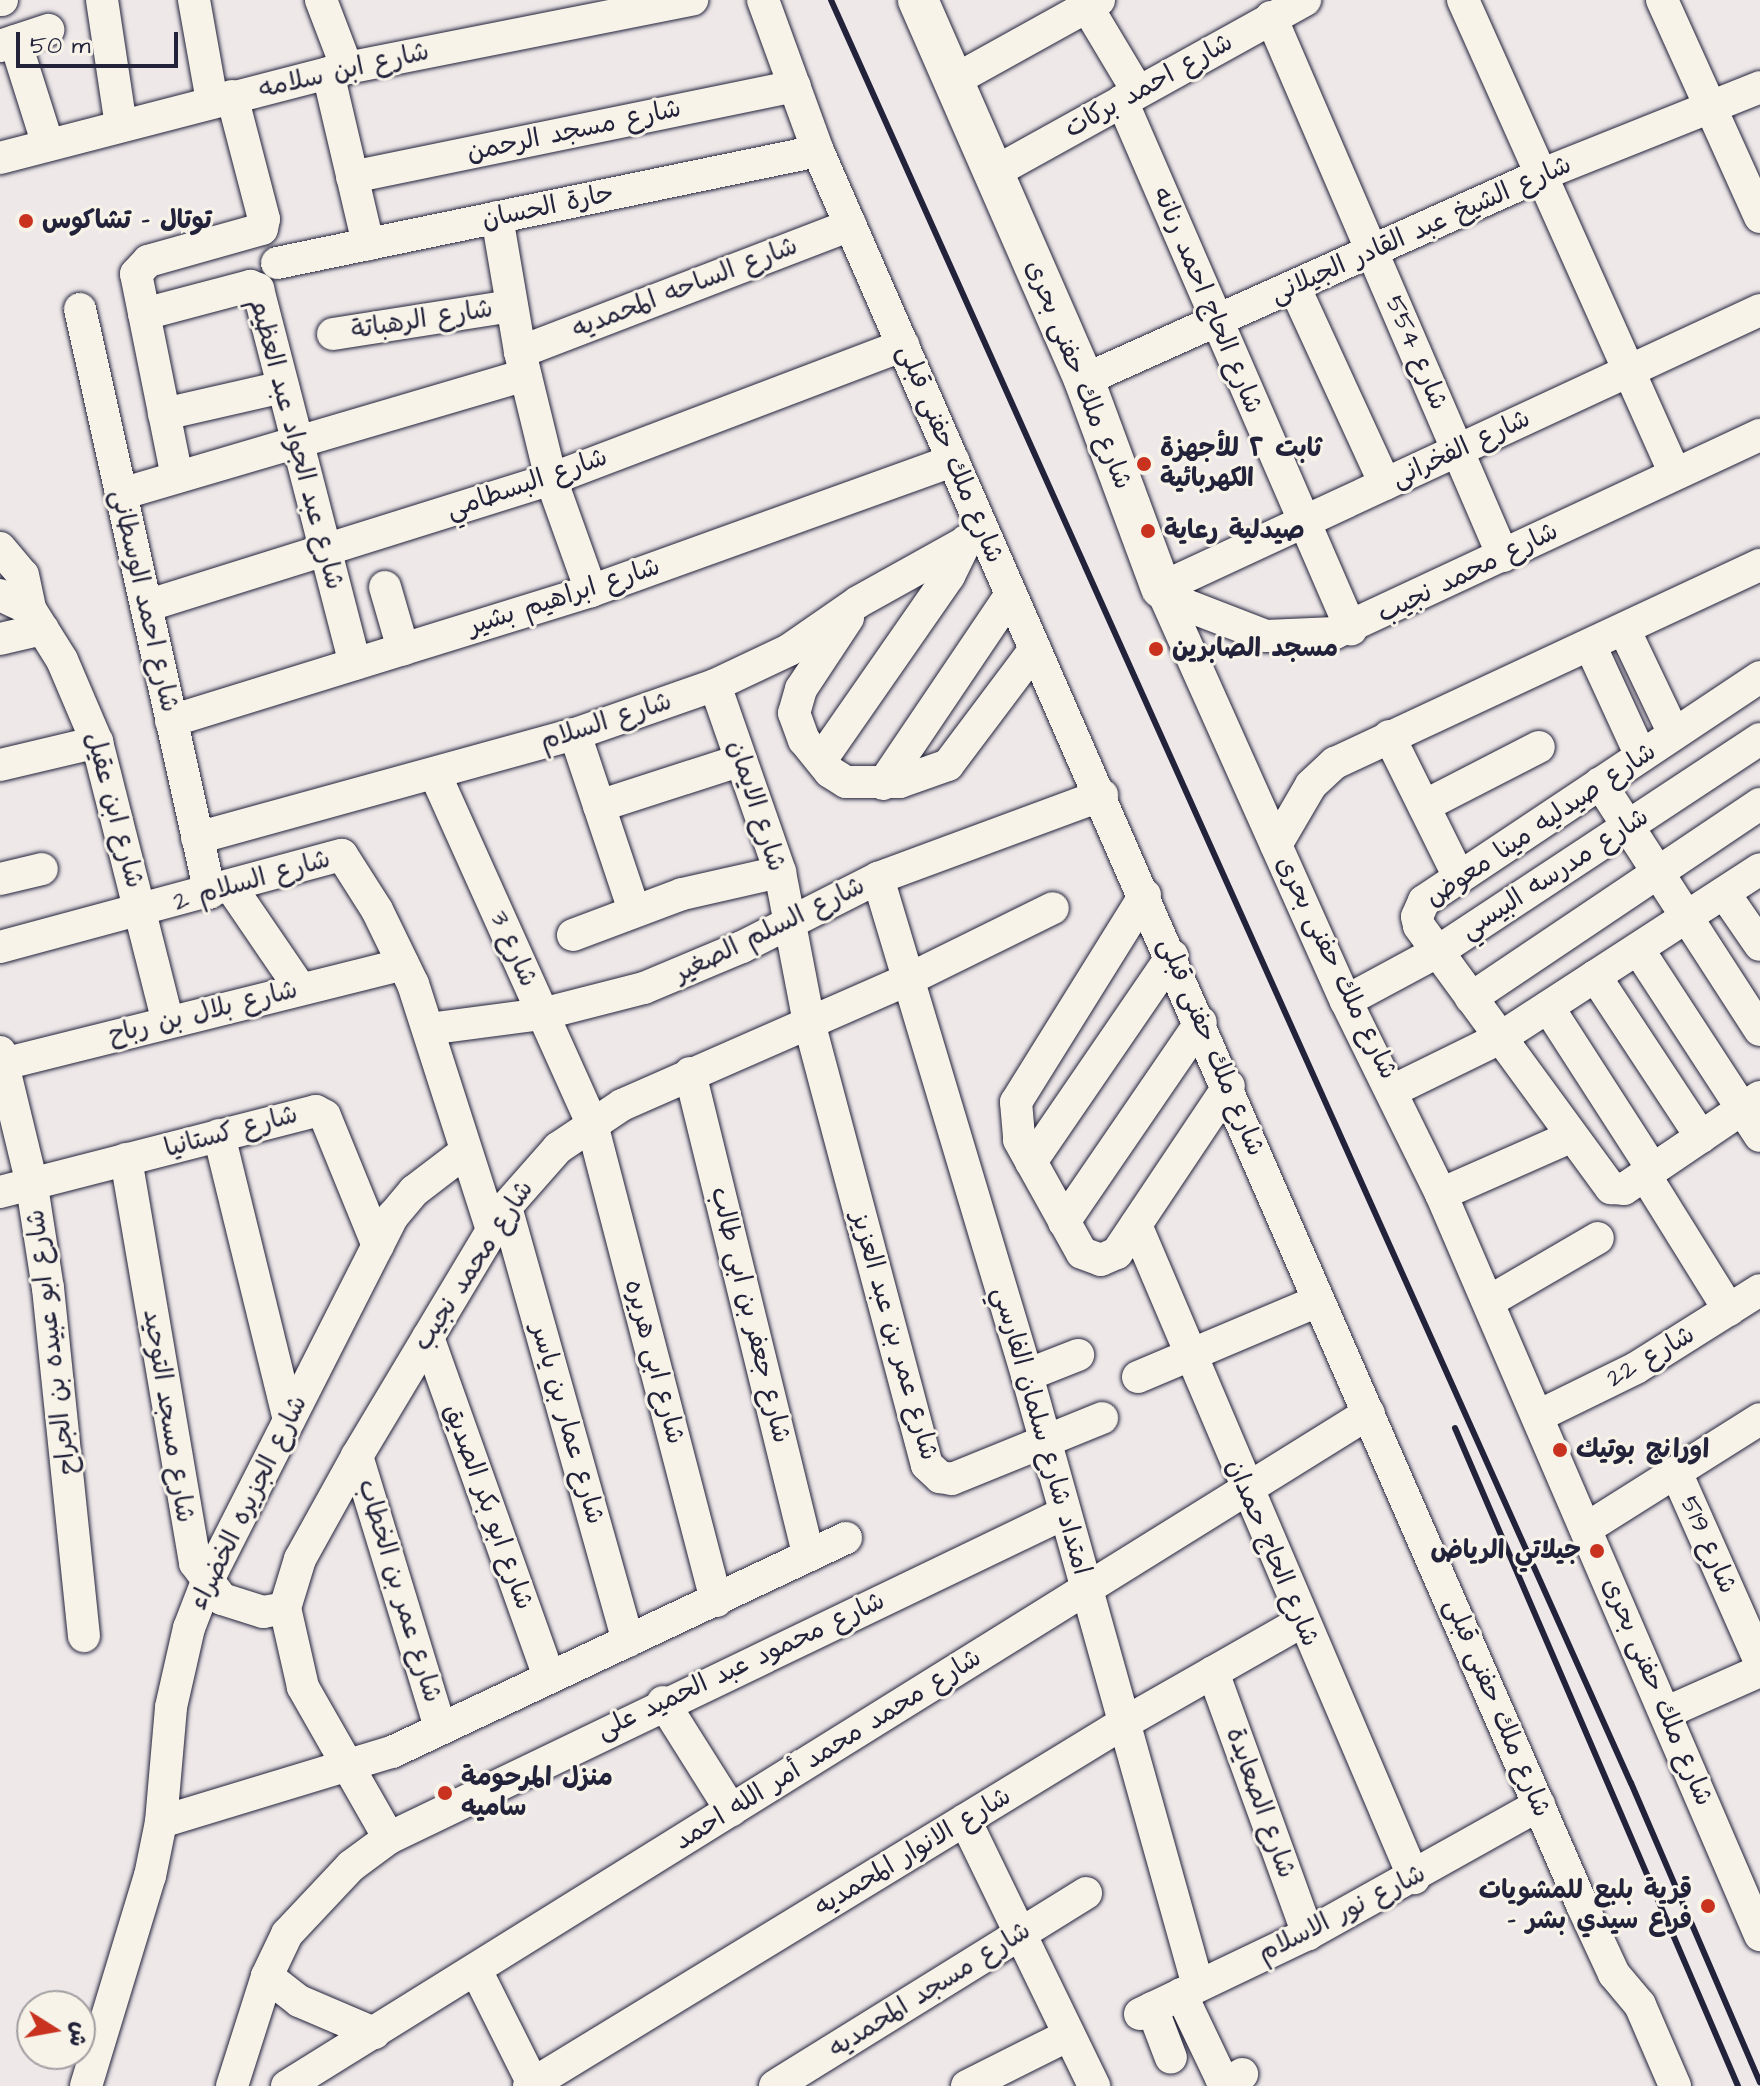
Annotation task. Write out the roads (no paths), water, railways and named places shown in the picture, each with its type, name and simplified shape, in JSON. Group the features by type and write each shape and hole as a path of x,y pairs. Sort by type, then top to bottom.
{"main road":[{"name":"شارع ملك حفنى بحرى","path":"918,0 1084,380 1163,593"}],"street":[{"path":"102,0 121,126"},
{"path":"177,477 136,274 148,261 262,229 264,219 222,99 194,0"},
{"path":"321,0 337,70 352,177 368,244"},
{"name":"شارع ابن سلامه","path":"0,158 337,70 692,0"},
{"name":"شارع ملك حفنى قبلى","path":"763,0 818,151 953,461 975,536 1011,594 1102,795 1229,1086 1318,1301 1614,1974 1640,2005 1675,2086"},
{"name":"شارع احمد بركات","path":"993,173 1305,0"},
{"path":"1463,0 1675,474"},
{"path":"1662,0 1760,217"},
{"path":"953,81 1090,2"},
{"name":"شارع الحاج احمد رنانه","path":"1090,2 1216,321 1351,629"},
{"name":"شارع 554","path":"1271,17 1503,556"},
{"path":"48,30 8,43 48,145"},
{"name":"شارع مسجد الرحمن","path":"352,177 795,86"},
{"name":"شارع الشيخ عبد القادر الجيلانى","path":"1084,380 1543,174 1760,87"},
{"name":"حارة الحسان","path":"277,263 818,151"},
{"path":"497,217 511,306 551,479 591,591"},
{"name":"شارع الساحه المحمديه","path":"121,494 297,443 523,363 850,225"},
{"path":"1294,286 1385,484"},
{"name":"شارع عبد الجواد عبد العظيم","path":"141,300 255,287 355,664"},
{"name":"شارع الرهباتة","path":"333,334 511,306"},
{"name":"شارع احمد الوسطانى","path":"80,309 197,838 220,890"},
{"name":"شارع الفخرانى","path":"1163,593 1302,523 1760,310"},
{"name":"شارع البسطامي","path":"146,606 551,479 903,345"},
{"path":"164,414 283,387"},
{"name":"شارع محمد نجيب","path":"1163,593 1266,636 1304,638 1351,629 1760,435"},
{"name":"شارع ابراهيم بشير","path":"171,721 591,591 953,461"},
{"path":"821,760 975,536"},
{"name":"شارع السلام","path":"197,838 575,734 715,685 789,650 858,602 975,536"},
{"name":"شارع ابن عقيل","path":"0,548 23,575 36,619 75,687 97,742 168,1022"},
{"path":"1276,845 1322,773 1389,736 1760,565"},
{"path":"385,587 403,649"},
{"name":"شارع ملك حفنى بحرى","path":"1163,593 1346,1001 1394,1090 1441,1194 1760,1934"},
{"path":"883,784 1011,594"},
{"path":"0,595 36,619 0,639"},
{"path":"858,602 796,701 795,726 821,760 846,782 883,784 931,775 948,765 1035,649"},
{"path":"1624,629 1674,734"},
{"path":"1590,645 1641,756"},
{"name":"شارع صيدليه مينا معوض","path":"1640,1178 1606,1185 1419,926 1419,909 1459,877 1760,677"},
{"name":"شارع الايمان","path":"715,685 780,872 809,1022"},
{"path":"575,734 634,910"},
{"path":"1389,736 1459,877"},
{"name":"شارع مدرسه البيسي","path":"1346,1001 1437,952 1760,739"},
{"path":"0,765 97,742"},
{"path":"1424,806 1539,747"},
{"path":"599,806 741,760"},
{"name":"شارع 3","path":"435,774 592,1124"},
{"path":"1600,783 1760,1030"},
{"name":"شارع السلم الصغير","path":"428,1029 542,1014 682,974 878,878 1102,795"},
{"path":"1471,998 1760,804"},
{"name":"شارع السلام 2","path":"0,947 142,913 342,855 403,964 428,1029 465,1152 499,1219"},
{"path":"0,879 42,869"},
{"path":"1394,1090 1500,1038 1760,869"},
{"path":"573,935 634,910 780,872"},
{"name":"امتداد شارع سلمان الفارسي","path":"878,878 911,978 1046,1441 1124,1723 1189,1990 1221,2078 1230,2081 1242,2074"},
{"path":"220,890 300,988"},
{"path":"1724,893 1760,945"},
{"path":"1145,895 1020,1090 1015,1128 1082,1253 1092,1259 1117,1253 1229,1086"},
{"name":"شارع محمد نجيب","path":"389,1838 303,1687 285,1608 300,1559 357,1456 499,1219 558,1148 592,1124 690,1073 911,978 1053,908"},
{"path":"1638,949 1751,1103 1760,1136"},
{"path":"1031,1162 1172,956"},
{"name":"شارع بلال بن رباح","path":"1,1058 168,1022 403,964"},
{"path":"1595,976 1701,1137"},
{"path":"1548,1007 1640,1178 1729,1310"},
{"name":"شارع عمر بن عبد العزيز","path":"809,1022 927,1465 935,1474 952,1479 1102,1418"},
{"path":"1064,1222 1201,1022"},
{"name":"شارع ابو عبيده بن الجراح","path":"1,1058 31,1180 56,1348 84,1636"},
{"name":"شارع جعفر بن ابى طالب","path":"690,1073 809,1556"},
{"path":"1640,1178 1751,1103"},
{"name":"شارع كستانيا","path":"0,1192 31,1180 321,1112 378,1246"},
{"name":"شارع ابى هريره","path":"592,1124 716,1601"},
{"path":"219,1135 289,1420"},
{"path":"1441,1194 1570,1137"},
{"name":"شارع الجزيره الخضراء","path":"86,2086 161,1822 171,1707 189,1628 206,1584 378,1246 414,1191 465,1152"},
{"name":"شارع مسجد التوحيد","path":"126,1159 188,1538 206,1584"},
{"name":"شارع عمار بن ياسر","path":"499,1219 628,1641"},
{"name":"شارع الحاج حمدان","path":"1136,1225 1245,1492 1414,1878"},
{"path":"1488,1302 1598,1238"},
{"name":"شارع 22","path":"1538,1416 1636,1368 1760,1290"},
{"path":"1138,1377 1318,1301"},
{"name":"شارع ابو بكر الصديق","path":"428,1337 549,1677"},
{"path":"1027,1375 1078,1355"},
{"name":"شارع محمد محمد أمر الله احمد","path":"287,2086 1369,1413"},
{"path":"1587,1528 1676,1472 1756,1430"},
{"name":"شارع عمر بن الخطاب","path":"357,1456 440,1727"},
{"name":"شارع 519","path":"1676,1472 1760,1662"},
{"name":"شارع محمود عبد الحميد على","path":"232,2086 267,1976 287,1934 351,1866 389,1838 663,1702 1065,1513"},
{"path":"161,1822 348,1768 716,1601 846,1538"},
{"path":"206,1584 242,1609 285,1608"},
{"name":"شارع الانوار المحمديه","path":"532,2085 1124,1723 1301,1622"},
{"path":"1665,1713 1760,1671"},
{"name":"شارع الصعايدة","path":"1213,1672 1308,1934"},
{"path":"663,1702 731,1810"},
{"name":"شارع نور الاسلام","path":"1171,2058 1146,2011 1308,1934 1414,1878 1539,1805"},
{"path":"965,1820 1094,2086"},
{"name":"شارع مسجد المحمديه","path":"775,2086 1086,1893"},
{"path":"476,1970 532,2085"},
{"path":"267,1976 311,2008 374,2033"},
{"path":"967,2086 1069,2035"}],"railway":[{"path":"831,0 1631,1783 1760,2082"},
{"path":"1455,1428 1738,2086"}],"place":[{"name":"توتال - تشاكوس","path":"26,221"},
{"name":"ثابت ٢ للأجهزة الكهربائية","path":"1144,464"},
{"name":"صيدلية رعاية","path":"1148,531"},
{"name":"مسجد الصابرين","path":"1156,649"},
{"name":"اورانج بوتيك","path":"1560,1450"},
{"name":"جيلاتي الرياض","path":"1597,1551"},
{"name":"منزل المرحومة ساميه","path":"445,1793"},
{"name":"قرية بلبع للمشويات - فرع سيدي بشر","path":"1708,1906"}]}
